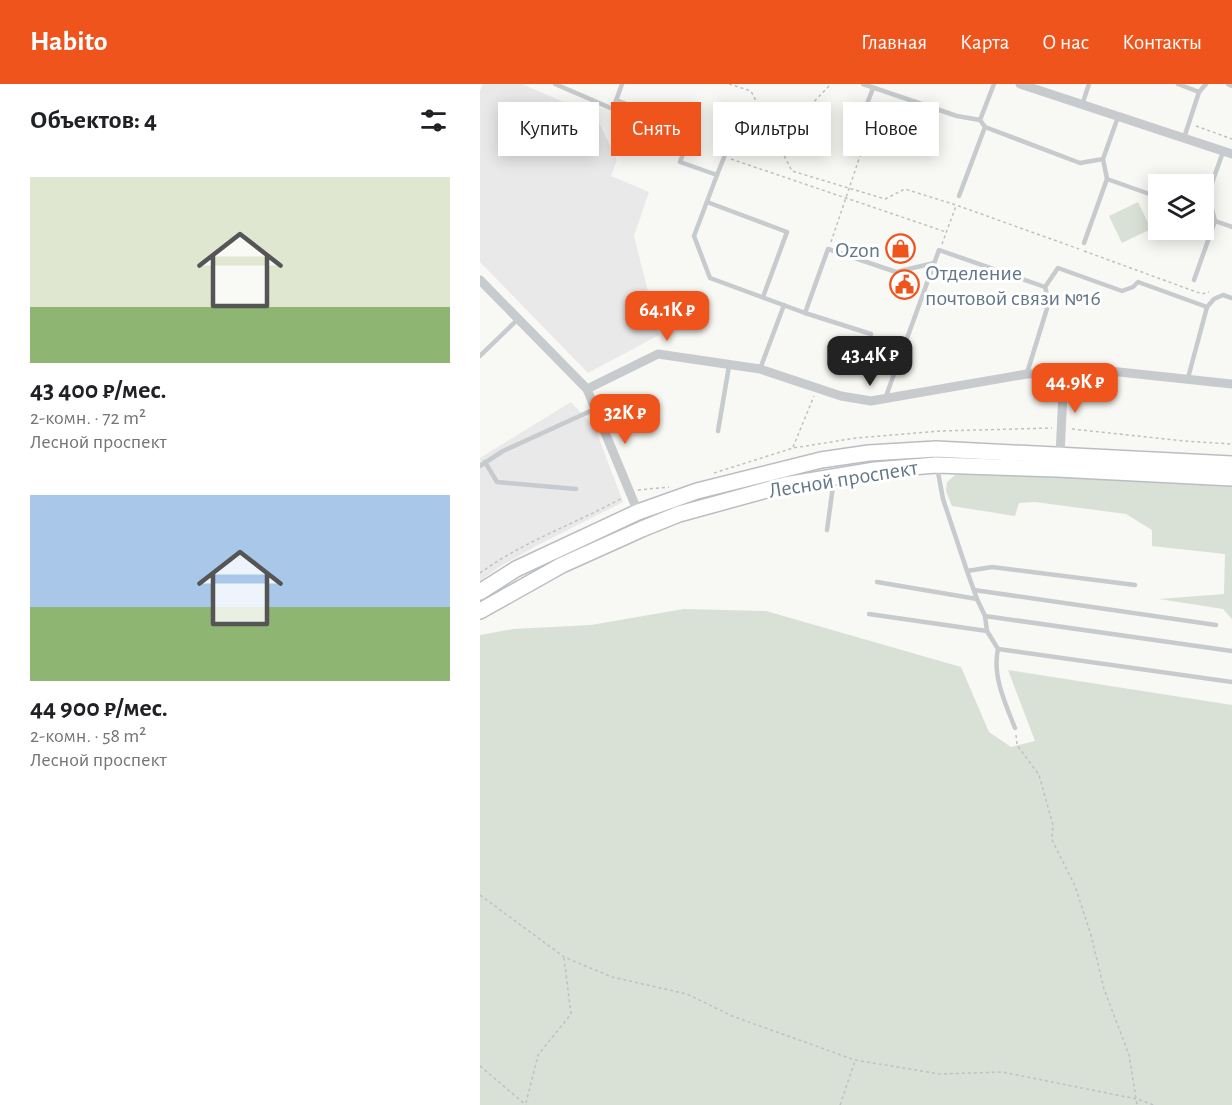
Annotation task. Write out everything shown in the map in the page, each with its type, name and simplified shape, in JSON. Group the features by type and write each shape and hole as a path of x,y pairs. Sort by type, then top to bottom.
{"main road":[{"name":"Лесной проспект","path":"480,592 516,569 638,512 697,491 821,460 869,453 936,449 1232,464"},
{"path":"936,449 936,465"},
{"name":"Лесной проспект","path":"480,611 562,565 679,514 785,485 875,470 936,465 1232,478"}],"street":[{"path":"1020,84 1228,153"},
{"path":"480,280 587,389 638,512"},
{"path":"587,389 658,354 760,369 841,396 871,401 1027,375 1091,369 1232,384"},
{"path":"1060,454 1064,373"}],"lane":[{"path":"555,84 612,109 622,84"},
{"path":"863,84 957,116 980,120 985,127 1080,163 1102,159"},
{"path":"980,120 994,84"},
{"path":"1082,105 1089,84"},
{"path":"1178,84 1199,92"},
{"path":"1184,139 1199,92 1206,84"},
{"path":"868,102 873,88"},
{"path":"616,100 692,129 680,162 717,176"},
{"path":"1084,243 1107,179 1102,159 1118,117"},
{"path":"959,196 985,127"},
{"path":"1214,179 1228,153"},
{"path":"724,157 694,236 710,278 805,313 871,334"},
{"path":"1107,179 1148,193"},
{"path":"707,202 787,232 764,297"},
{"path":"1194,280 1215,221 1232,227"},
{"path":"805,313 828,249 896,272 934,263"},
{"path":"885,399 939,250 1045,287"},
{"path":"1027,375 1049,302 1045,287 1058,268 1122,291 1133,287 1138,282 1207,307"},
{"path":"1188,378 1207,307 1223,295 1232,298"},
{"path":"760,369 784,305"},
{"path":"480,356 518,319"},
{"path":"718,431 729,366"},
{"path":"480,466 503,451 595,409"},
{"path":"485,462 497,482 576,489"},
{"path":"936,465 943,499 976,599 985,615 987,631 998,649 995,662 1002,694 1015,728"},
{"path":"827,530 834,477"},
{"path":"967,571 992,567 1135,585"},
{"path":"877,582 976,599"},
{"path":"974,590 1216,625"},
{"path":"870,614 987,631"},
{"path":"985,615 1232,651"},
{"path":"998,649 1232,682"}],"path":[{"path":"730,84 751,91 757,102"},
{"path":"814,102 831,84"},
{"path":"1189,123 1232,139"},
{"path":"784,156 792,171 885,199 905,189 956,205 1202,294 1212,292"},
{"path":"828,249 860,156"},
{"path":"724,157 946,232"},
{"path":"939,250 956,205"},
{"path":"793,448 816,388"},
{"path":"638,490 672,487"},
{"path":"480,573 539,537 622,498"},
{"path":"1015,728 1017,745 1039,775 1053,825 1052,840 1075,886 1091,935 1104,989 1130,1055 1137,1105"},
{"path":"480,895 564,957 612,977 687,994 732,1016 855,1060 940,1074 1002,1072 1137,1099 1154,1105"},
{"path":"480,1066 526,1104 538,1056 572,1014 564,957"},
{"path":"840,1105 855,1060"}],"shaded area":[{"path":"483,84 522,84 564,102 498,102 498,156 599,156 599,122 611,147 611,156 615,156 617,160 611,176 649,192 634,236 659,335 588,373 480,262 480,91"},
{"path":"1138,202 1148,223 1148,230 1122,243 1109,216"},
{"path":"571,402 595,428 623,502 538,545 499,567 480,581 480,458"},
{"path":"915,458 916,461 763,485 480,604 599,537 674,506 741,486 811,472"},
{"path":"961,470 1232,486 1232,619 1223,609 1159,599 1224,594 1225,554 1152,546 1152,530 1126,514 1035,502 1019,503 1015,516 952,506 946,491 947,482"},
{"path":"684,609 766,611 961,667 989,732 1011,747 1035,741 1008,670 1232,705 1232,1105 480,1105 480,635 513,629 591,625"}],"place":[{"name":"Ozon","path":"901,249"},
{"name":"Отделение почтовой связи №16","path":"904,285"}]}
